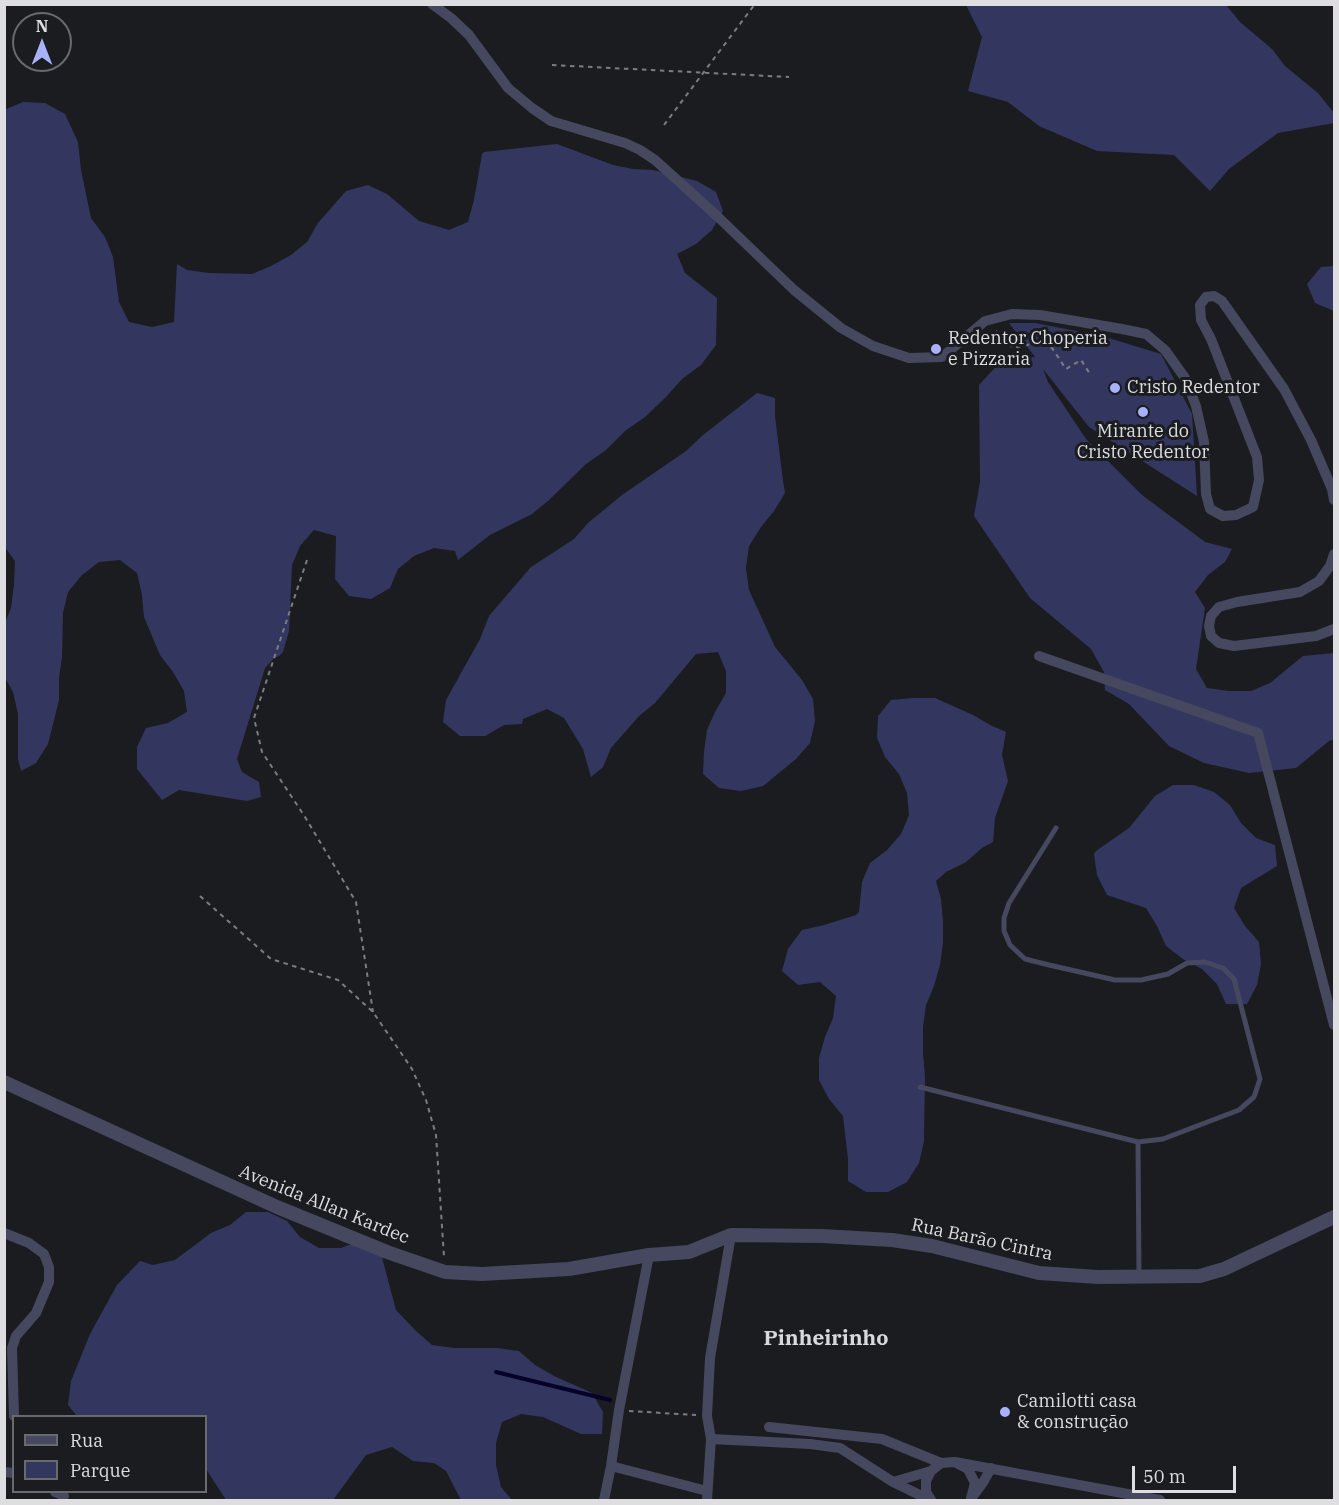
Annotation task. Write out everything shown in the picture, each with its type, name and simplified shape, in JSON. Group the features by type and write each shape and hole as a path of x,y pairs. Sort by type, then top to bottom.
{"street":[{"path":"432,4 469,35 508,88 532,108 551,121 625,143 655,160 794,290 841,328 873,346 909,358 942,357 985,321 1012,314 1040,315 1146,334 1166,350 1185,378 1196,406 1203,442 1206,494 1210,509 1223,516 1236,515 1252,507 1260,480 1257,457 1211,339 1201,320 1200,305 1206,297 1214,296 1222,301 1284,389 1311,440 1335,500"},
{"path":"1335,554 1330,566 1319,581 1300,592 1219,607 1211,616 1209,626 1211,636 1219,643 1234,646 1316,636 1335,629"},
{"path":"1039,656 1258,732 1335,1025"},
{"name":"Avenida Allan Kardec","path":"4,1082 276,1207 387,1252 445,1272 482,1274 569,1269 649,1255"},
{"name":"Rua Barão Cintra","path":"649,1255 689,1252 731,1235 822,1236 892,1240 932,1246 1039,1273 1098,1277 1200,1276 1224,1269 1335,1217"},
{"path":"4,1233 29,1243 44,1254 49,1267 49,1282 36,1312 16,1336 12,1348 14,1415"},
{"path":"612,1466 707,1496 711,1439 707,1416 710,1358 731,1235"},
{"path":"604,1500 649,1255"},
{"path":"769,1427 882,1439 941,1463 955,1462 991,1468 1161,1500"},
{"path":"711,1439 810,1444 840,1448 893,1482 930,1500"},
{"path":"955,1462 968,1469 975,1483 970,1499"},
{"path":"893,1482 931,1471 941,1463"},
{"path":"970,1499 991,1468"},
{"path":"930,1500 926,1492 926,1481 931,1471"}],"lane":[{"path":"920,1087 1138,1142 1162,1139 1239,1110 1254,1097 1260,1079 1234,979 1222,968 1204,962 1187,963 1168,975 1141,980 1115,980 1025,958 1010,945 1004,931 1004,918 1009,903 1056,828"},
{"path":"1138,1142 1139,1277"}],"path":[{"path":"664,125 755,4"},
{"path":"552,65 789,77"},
{"path":"985,321 1013,348 1036,344 1052,348 1066,369 1081,360 1090,374"},
{"path":"307,560 254,718 261,752 305,816 356,902 373,1012"},
{"path":"200,896 271,958 338,980 373,1012 412,1069 429,1109 436,1135 445,1272"},
{"path":"619,1410 707,1416"}],"green space":[{"path":"966,5 1226,5 1240,22 1272,49 1285,66 1318,93 1334,113 1334,123 1278,133 1229,169 1210,191 1174,155 1097,151 1039,126 1008,102 968,91 982,37"},
{"path":"23,102 45,103 65,114 78,142 91,218 105,237 113,257 119,302 129,322 152,327 174,322 177,264 187,270 209,273 252,274 271,266 291,255 307,242 318,223 346,191 368,185 387,194 419,221 449,230 468,222 484,152 557,144 613,165 653,170 697,181 716,192 723,211 712,230 696,244 677,254 685,273 717,298 716,345 701,365 682,379 645,417 586,464 532,514 490,535 458,560 455,551 434,548 414,556 398,569 390,588 371,599 349,596 335,579 336,536 314,530 300,546 292,565 289,631 283,652 265,668 237,759 242,772 259,782 261,797 247,801 179,790 162,800 137,769 137,747 146,728 168,723 187,712 184,691 160,655 144,617 137,573 120,560 99,562 82,575 68,592 63,613 59,700 48,744 36,763 21,771 18,759 18,714 13,692 4,676 5,623 11,608 15,561 4,546 4,110"},
{"path":"1334,266 1334,311 1315,303 1307,284 1321,267"},
{"path":"1009,323 1035,323 1102,336 1161,354 1192,414 1197,496 1089,427 1043,369 1048,382 1086,439 1142,495 1205,542 1232,549 1225,562 1208,575 1195,592 1205,608 1196,669 1207,688 1251,691 1270,683 1303,656 1334,653 1334,739 1296,768 1249,773 1204,763 1169,746 1129,704 1105,690 1104,672 1091,649 1030,598 974,516 980,482 979,385 1002,360 1035,357"},
{"path":"757,393 775,398 775,416 785,493 749,546 746,568 749,590 775,647 802,680 813,699 815,721 810,743 796,759 763,786 741,791 719,788 703,774 707,730 726,693 726,671 718,652 696,654 655,703 639,716 611,748 603,767 591,777 583,749 564,718 547,709 523,719 522,724 504,725 485,736 460,736 443,722 446,700 480,639 489,616 531,567 574,539 588,523 622,495 686,451"},
{"path":"935,698 1006,732 1002,755 1008,781 995,818 993,842 936,881 941,899 943,943 940,965 926,1005 923,1027 924,1141 919,1163 907,1182 888,1192 866,1192 848,1181 843,1116 829,1099 819,1080 819,1058 833,1018 836,996 820,982 798,985 782,971 788,949 802,930 856,915 859,912 862,882 870,863 887,850 901,834 909,815 907,793 899,774 885,757 877,738 878,716 891,700"},
{"path":"1173,785 1194,785 1214,792 1230,805 1241,823 1256,838 1275,845 1277,866 1241,888 1234,908 1245,926 1259,942 1261,964 1257,985 1247,1004 1226,1004 1217,984 1202,969 1183,959 1166,946 1146,908 1107,895 1097,875 1094,854 1096,851 1129,828 1155,796"},
{"path":"246,1212 268,1212 287,1221 300,1237 319,1248 341,1248 361,1240 380,1250 396,1310 432,1345 519,1351 535,1365 554,1376 592,1393 603,1412 602,1434 581,1434 543,1417 521,1414 502,1422 496,1443 496,1465 501,1487 512,1500 461,1500 446,1471 434,1463 413,1461 392,1447 366,1455 333,1500 226,1500 207,1471 207,1415 76,1415 68,1405 71,1381 90,1334 117,1285 140,1261 153,1265 175,1260 211,1233 230,1225"}],"waterway":[{"path":"496,1372 610,1400"}],"place":[{"name":"Redentor Choperia e Pizzaria","path":"936,349"},
{"name":"Cristo Redentor","path":"1115,388"},
{"name":"Mirante do Cristo Redentor","path":"1143,412"},
{"name":"Camilotti casa & construção","path":"1005,1412"}],"district":[{"name":"Pinheirinho","path":"826,1339"}]}
